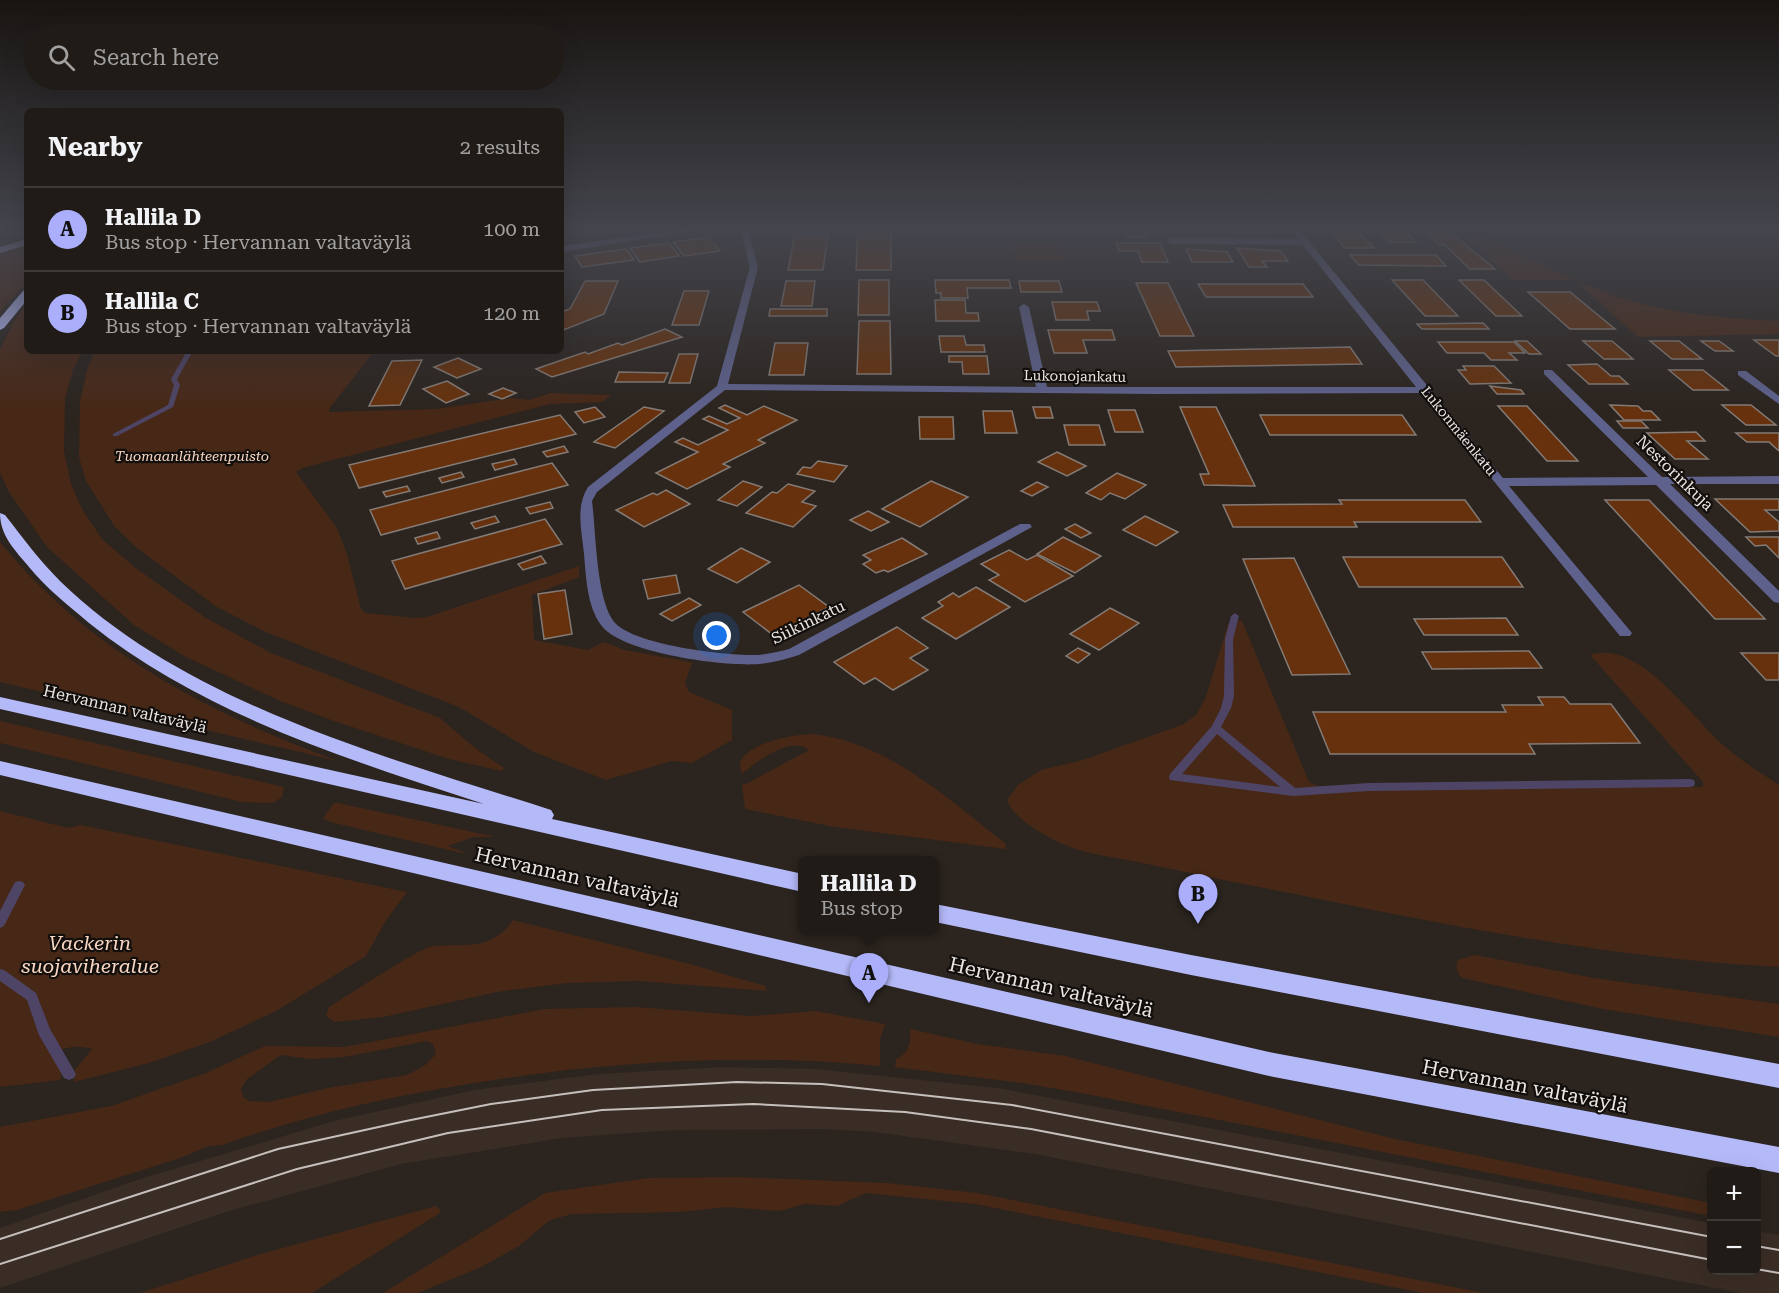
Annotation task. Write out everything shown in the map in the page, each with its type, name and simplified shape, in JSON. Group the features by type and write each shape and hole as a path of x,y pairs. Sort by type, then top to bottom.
{"highway":[{"path":"0,326 24,297"},
{"path":"0,518 25,552 63,593 113,634 177,675 259,716 346,751 642,847"},
{"name":"Hervannan valtaväylä","path":"0,703 249,761 798,882"},
{"name":"Hervannan valtaväylä","path":"0,768 1269,1064 1779,1160"},
{"path":"0,778 97,792"},
{"path":"939,914 1180,963 1779,1076"}],"street":[{"path":"722,387 748,288"},
{"name":"Lukonmäenkatu","path":"1344,288 1625,633"},
{"path":"1024,307 1042,390"},
{"name":"Nestorinkuja","path":"1548,372 1779,598"},
{"path":"1742,373 1779,401"},
{"name":"Lukonojankatu","path":"722,387 1427,390"},
{"name":"Siikinkatu","path":"722,387 592,490 586,501 598,601 606,623 635,640 648,645 745,661 775,659 794,652 1025,527"},
{"path":"1500,482 1779,480"}],"shaded area":[{"path":"723,1067 815,1069 998,1088 1707,1222 1707,1275 1761,1275 1761,1232 1779,1235 1779,1293 1740,1293 1035,1154 874,1132 824,1129 675,1130 563,1138 401,1164 229,1211 0,1288 0,1228 140,1179 334,1121 474,1090 598,1074"}],"green space":[{"path":"0,288 21,288 0,311"},
{"path":"1584,288 1596,288 1625,299 1682,312 1779,321 1779,334 1638,337"},
{"path":"24,307 24,354 81,354 73,369 65,398 64,451 71,484 82,509 102,539 137,569 206,618 271,653 440,718 475,748 504,768 501,771 449,759 331,720 280,701 184,656 134,625 47,547 9,492 0,473 0,350 13,323"},
{"name":"Tuomaanlähteenpuisto","path":"94,354 372,354 329,412 436,409 512,398 529,400 551,393 611,395 602,402 550,404 302,468 296,472 337,528 347,554 361,609 365,613 427,617 579,566 579,577 532,595 534,640 588,650 604,642 625,650 692,663 685,683 689,692 732,710 732,740 692,763 672,761 606,780 534,752 459,707 268,633 217,607 137,548 115,527 86,481 79,457 80,401 88,367"},
{"path":"0,542 34,580 72,615 111,646 154,674 198,700 243,722 338,761 0,682"},
{"path":"1232,620 1242,621 1309,782 1317,786 1703,787 1703,782 1590,655 1608,653 1626,658 1644,668 1679,699 1722,744 1779,785 1779,967 1717,963 1593,948 1346,905 1084,851 1047,836 1018,816 1007,800 1018,785 1041,770 1083,760 1184,724 1197,714 1206,697 1228,624"},
{"path":"0,721 284,787 282,797 273,803 242,802 0,743"},
{"path":"813,734 841,739 867,748 916,775 1005,843 1006,849 835,827 745,809 742,784 746,784 809,750 802,746 784,748 765,757 742,774 740,762 746,754 774,740"},
{"path":"334,803 496,837 473,837 448,846 468,854 462,853 330,822 323,818"},
{"name":"Vackerin suojaviheralue","path":"0,811 68,828 81,825 407,892 385,922 366,956 276,1011 210,1042 149,1063 74,1082 75,1070 92,1049 77,1047 63,1049 54,1053 54,1058 63,1070 60,1080 0,1087"},
{"path":"513,920 690,964 765,986 767,991 640,981 567,983 497,992 383,1017 334,1022 326,1016 329,1007 425,948 477,944 495,937"},
{"path":"1475,955 1594,978 1779,1004 1779,1037 1603,1009 1462,978 1457,969 1458,960"},
{"path":"636,1007 751,1016 816,1011 885,1024 880,1039 880,1066 778,1060 677,1061 576,1069 474,1083 410,1094 316,1116 223,1145 209,1146 180,1158 17,1210 0,1212 0,1127 111,1106 206,1073 265,1046 344,1047 545,1009","holes":["427,1041 433,1044 436,1054 424,1066 407,1075 328,1088 269,1102 249,1101 243,1097 241,1089 247,1079 281,1055 311,1059 344,1057"]},
{"path":"910,1029 977,1044 1065,1056 1395,1139 1707,1202 1707,1215 1086,1094 1023,1083 895,1067 896,1059 909,1046"},
{"path":"738,1177 887,1183 977,1193 1484,1293 1423,1293 975,1204 866,1193 837,1206 805,1204 779,1211 727,1207 680,1212 572,1214 550,1220 519,1246 481,1267 418,1293 383,1293 545,1193 648,1178"},
{"path":"436,1206 441,1211 437,1215 312,1293 140,1293 261,1254"}],"building":[{"path":"581,288 615,288 604,314 564,330 564,311 570,309"},
{"path":"785,288 814,288 812,306 781,306"},
{"path":"859,288 889,288 889,315 858,315"},
{"path":"936,288 967,288 968,298 941,298 941,293 936,293"},
{"path":"1020,288 1061,288 1062,292 1021,292"},
{"path":"1138,288 1171,288 1194,336 1160,336"},
{"path":"1201,288 1306,288 1313,297 1206,297"},
{"path":"1400,288 1431,288 1458,316 1425,316"},
{"path":"1468,288 1493,288 1522,316 1496,316"},
{"path":"684,291 709,291 699,325 672,325"},
{"path":"1528,292 1570,292 1615,329 1570,329"},
{"path":"935,300 965,300 966,313 978,313 979,321 936,321"},
{"path":"1052,302 1097,302 1100,311 1087,311 1089,320 1056,320"},
{"path":"770,309 827,309 827,316 769,316"},
{"path":"859,321 890,321 891,374 857,374"},
{"path":"1483,323 1489,329 1422,329 1417,324"},
{"path":"665,329 682,337 552,377 536,369 585,352 588,354 618,343 622,345"},
{"path":"1048,330 1112,330 1115,340 1083,340 1087,353 1054,353"},
{"path":"939,336 964,336 966,345 984,345 985,352 941,352"},
{"path":"1754,340 1779,340 1779,356 1776,356"},
{"path":"1515,341 1527,341 1541,354 1529,354"},
{"path":"1583,341 1612,341 1633,359 1604,359"},
{"path":"1650,341 1679,341 1702,359 1672,359"},
{"path":"1701,341 1719,341 1733,351 1715,351"},
{"path":"1438,342 1514,342 1525,353 1509,353 1517,360 1491,360 1484,353 1447,353"},
{"path":"775,343 808,343 804,375 769,375"},
{"path":"1350,347 1362,364 1176,367 1168,351"},
{"path":"679,354 698,354 690,383 669,383"},
{"path":"949,356 987,356 989,374 963,374 962,362 949,362"},
{"path":"458,358 481,369 457,378 434,367"},
{"path":"422,360 400,405 369,406 392,361"},
{"path":"1597,364 1611,376 1619,376 1628,384 1589,384 1568,365"},
{"path":"1463,366 1494,366 1511,383 1470,384 1458,370 1466,370"},
{"path":"1669,370 1703,370 1728,390 1693,390"},
{"path":"619,372 668,373 664,382 615,382"},
{"path":"447,381 469,394 446,403 423,389"},
{"path":"1490,386 1521,390 1524,394 1497,394"},
{"path":"503,388 516,393 502,399 489,394"},
{"path":"725,405 747,415 764,406 797,420 758,440 765,443 723,464 730,467 687,489 656,473 698,452 675,442 683,438 698,445 728,430 703,419 709,416 727,424 740,418 719,408"},
{"path":"1610,405 1638,406 1643,411 1651,411 1660,420 1624,420"},
{"path":"1722,405 1751,405 1776,425 1746,425"},
{"path":"1498,406 1527,406 1578,461 1547,461"},
{"path":"595,407 605,417 584,423 575,412"},
{"path":"644,407 664,411 615,448 594,442"},
{"path":"1033,407 1050,407 1053,418 1036,418"},
{"path":"1180,407 1216,407 1255,486 1204,485 1200,474 1209,474"},
{"path":"1108,410 1135,410 1143,432 1115,432"},
{"path":"983,411 1012,411 1017,433 985,433"},
{"path":"560,415 576,434 359,488 349,465"},
{"path":"1260,415 1402,415 1416,435 1270,435"},
{"path":"919,417 953,417 954,439 920,439"},
{"path":"1617,421 1641,421 1648,428 1623,428"},
{"path":"1064,425 1099,425 1105,445 1069,445"},
{"path":"1696,432 1705,441 1687,441 1708,459 1675,459 1647,433"},
{"path":"1736,433 1779,433 1779,451 1769,442 1747,442"},
{"path":"564,446 568,452 547,457 543,452"},
{"path":"1057,452 1086,466 1067,476 1038,462"},
{"path":"514,459 517,464 495,470 492,464"},
{"path":"818,461 847,466 834,482 797,474 803,467 811,468"},
{"path":"552,463 568,485 381,535 370,510"},
{"path":"461,472 464,477 442,483 439,478"},
{"path":"1117,473 1146,485 1125,499 1110,493 1101,500 1086,493"},
{"path":"743,481 762,487 737,506 718,500"},
{"path":"931,481 968,497 920,527 882,509"},
{"path":"1037,482 1048,487 1032,496 1021,491"},
{"path":"788,484 815,491 802,502 816,506 793,527 746,513 772,492 777,493"},
{"path":"407,486 410,491 386,497 383,492"},
{"path":"666,490 690,504 644,527 616,510 653,493 657,495"},
{"path":"1715,499 1779,499 1779,510 1765,510 1779,522 1779,531 1750,532"},
{"path":"1339,500 1465,500 1481,522 1354,522 1357,527 1233,527 1223,505 1342,504"},
{"path":"1605,500 1649,500 1765,619 1715,619"},
{"path":"550,502 553,508 530,514 526,508"},
{"path":"868,511 889,522 871,531 850,520"},
{"path":"495,516 499,522 475,529 471,523"},
{"path":"1145,516 1178,532 1156,546 1123,530"},
{"path":"545,519 562,544 405,589 392,561"},
{"path":"1075,524 1091,533 1081,538 1065,529"},
{"path":"437,532 440,538 418,544 415,538"},
{"path":"1063,537 1101,556 1075,573 1037,554"},
{"path":"1746,537 1779,537 1779,558 1766,545 1755,546"},
{"path":"902,538 927,554 888,572 884,570 876,573 863,564 871,560 863,555"},
{"path":"741,548 770,562 737,583 708,569"},
{"path":"1009,550 1027,560 1037,555 1073,576 1025,602 989,580 999,575 981,564"},
{"path":"541,556 546,563 523,570 518,564"},
{"path":"1343,557 1502,557 1523,587 1359,587"},
{"path":"1294,558 1350,674 1292,675 1243,559"},
{"path":"676,575 680,593 648,599 643,580"},
{"path":"799,585 829,607 773,635 743,612"},
{"path":"976,587 1010,607 956,639 922,618 943,606 938,602 953,593 959,597"},
{"path":"565,590 572,634 544,639 538,594"},
{"path":"689,598 701,605 672,621 660,614"},
{"path":"1110,608 1139,623 1099,650 1070,634"},
{"path":"1506,618 1518,635 1424,635 1414,619"},
{"path":"897,627 928,648 910,658 928,670 893,690 875,678 864,684 834,662"},
{"path":"1078,648 1090,654 1078,663 1066,656"},
{"path":"1529,651 1542,668 1432,669 1422,652"},
{"path":"1741,653 1779,653 1779,680 1766,680"},
{"path":"1538,697 1564,697 1570,704 1611,704 1640,743 1529,744 1535,754 1330,754 1313,712 1506,712 1502,705 1543,705"}],"waterway":[{"path":"115,435 171,406 177,385 174,379 188,354"},
{"path":"1216,728 1229,696 1229,639 1235,616"},
{"path":"1216,728 1293,792"},
{"path":"1216,728 1174,777 1293,792"},
{"path":"1293,792 1369,787 1690,783"},
{"path":"0,923 19,885"},
{"path":"0,974 32,997 44,1031 69,1074"}],"tram line":[{"path":"0,1239 278,1149 406,1121 491,1104 593,1090 737,1082 822,1084 1012,1105 1707,1236"},
{"path":"0,1264 297,1169 448,1133 602,1110 753,1104 905,1112 1031,1129 1707,1259"},
{"path":"1761,1247 1779,1250"},
{"path":"1761,1270 1779,1273"}],"place":[{"name":"Hallila C","path":"1198,924"},
{"name":"Hallila D","path":"869,1003"}]}
